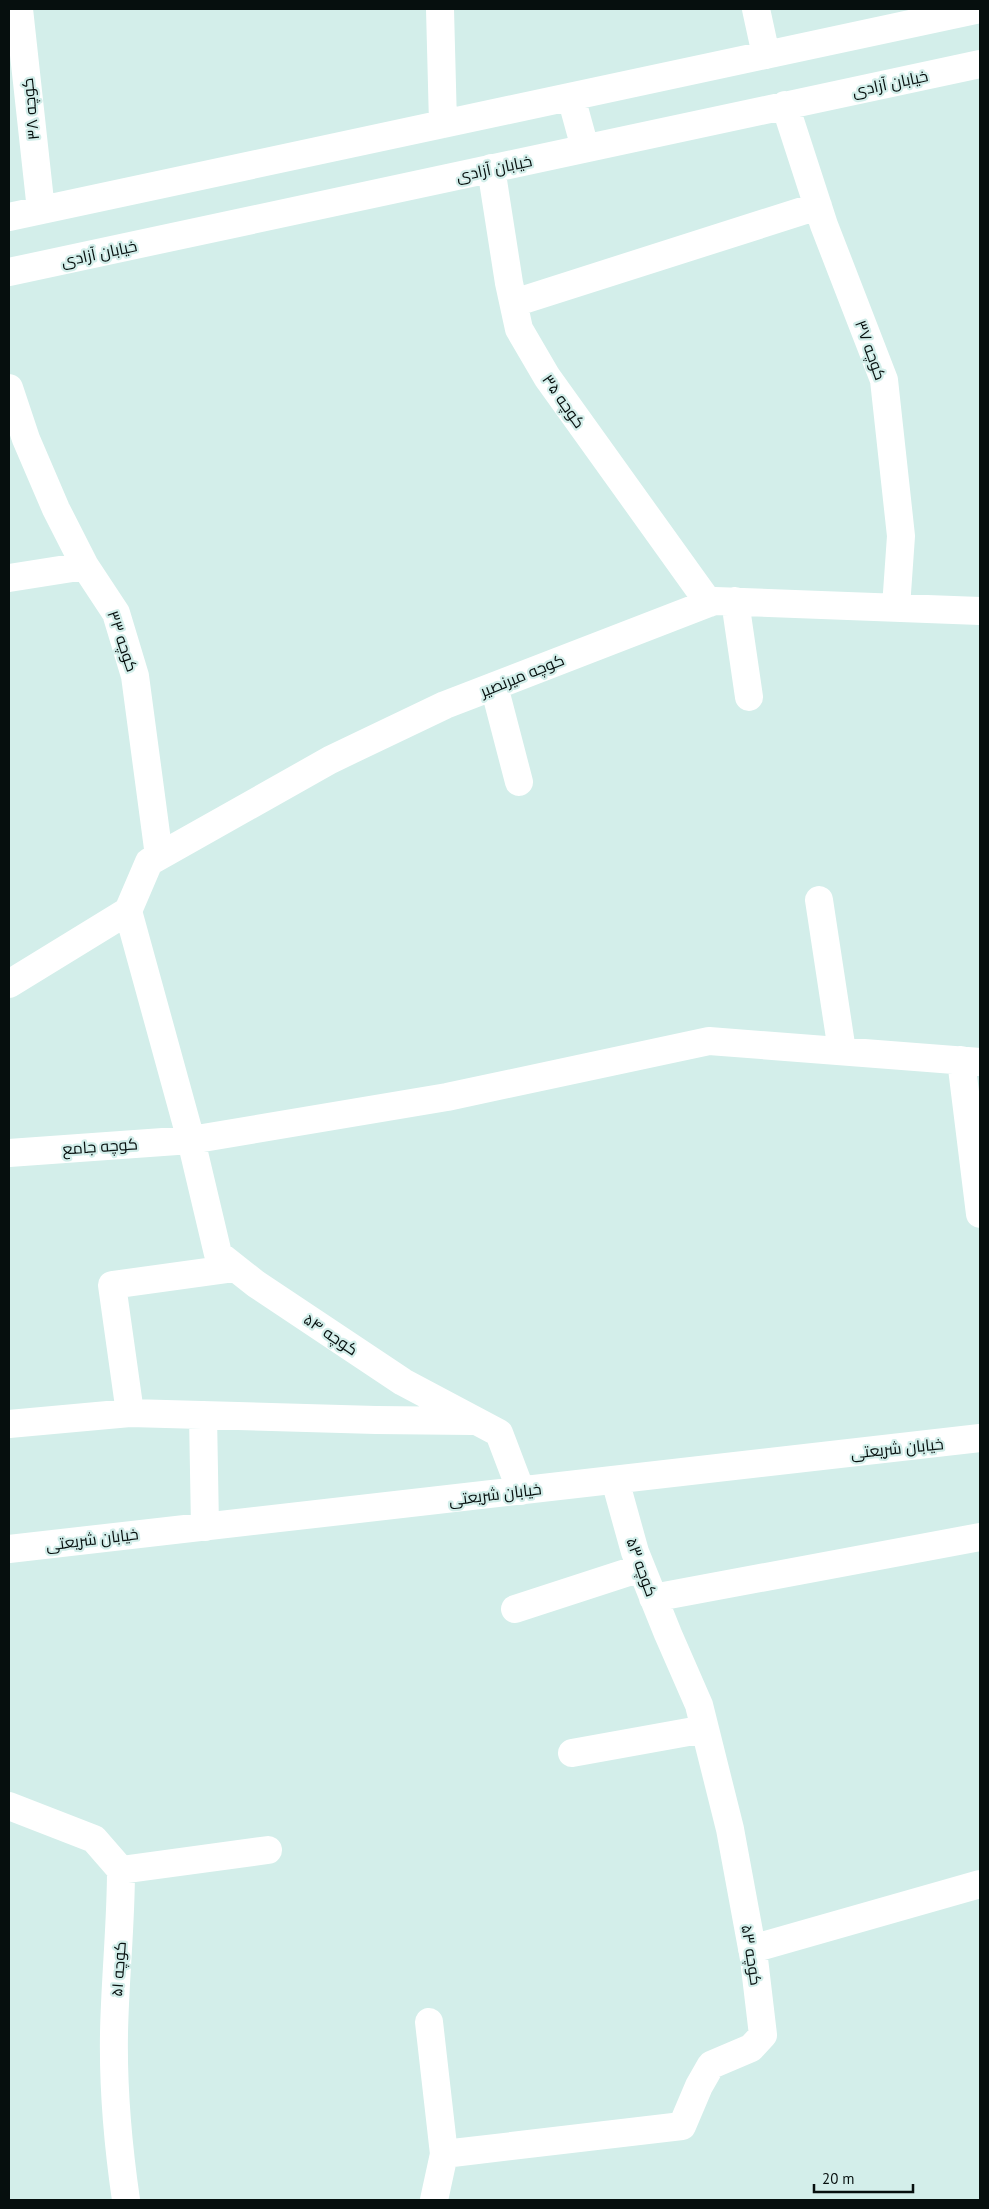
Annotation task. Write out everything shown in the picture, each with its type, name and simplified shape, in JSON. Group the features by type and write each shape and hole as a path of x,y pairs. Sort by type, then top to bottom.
{"street":[{"name":"کوچه ۳۸","path":"20,9 41,210"},
{"path":"440,9 443,124"},
{"path":"756,9 766,55"},
{"path":"9,217 980,9"},
{"name":"خیابان آزادی","path":"9,272 980,64"},
{"path":"571,97 584,148"},
{"name":"کوچه ۳۷","path":"785,105 818,206 884,380 901,536 896,607"},
{"name":"کوچه ۳۵","path":"491,168 519,329 546,377 722,602"},
{"path":"514,303 818,206"},
{"name":"کوچه ۳۳","path":"9,388 26,440 56,509 85,566 116,613 135,676 159,856"},
{"path":"9,578 85,566"},
{"path":"722,602 749,698"},
{"name":"کوچه میرنصیر","path":"128,912 149,862 330,760 445,705 722,602 980,611"},
{"path":"494,686 520,782"},
{"path":"819,900 842,1051"},
{"path":"9,984 128,912"},
{"name":"کوچه ۵۴","path":"128,912 191,1140 218,1254 256,1284 403,1382 499,1433 521,1491"},
{"name":"کوچه جامع","path":"9,1153 191,1140 447,1097 709,1040 971,1061"},
{"path":"971,1061 980,1214"},
{"path":"130,1413 112,1285 235,1268"},
{"path":"9,1424 130,1413 477,1421"},
{"path":"203,1415 205,1526"},
{"name":"خیابان شریعتی","path":"9,1549 980,1438"},
{"name":"کوچه ۵۳","path":"444,2154 682,2126 711,2065 751,2048 763,2035 752,1950 730,1829 706,1729 699,1705 635,1552 615,1480"},
{"path":"653,1598 980,1537"},
{"path":"515,1609 641,1568"},
{"path":"572,1752 706,1729"},
{"path":"9,1806 94,1839 121,1870 268,1850"},
{"name":"کوچه ۵۱","path":"121,1870 114,2072 118,2144 126,2200"},
{"path":"752,1950 979,1888"},
{"path":"429,2022 444,2154 434,2200"}]}
